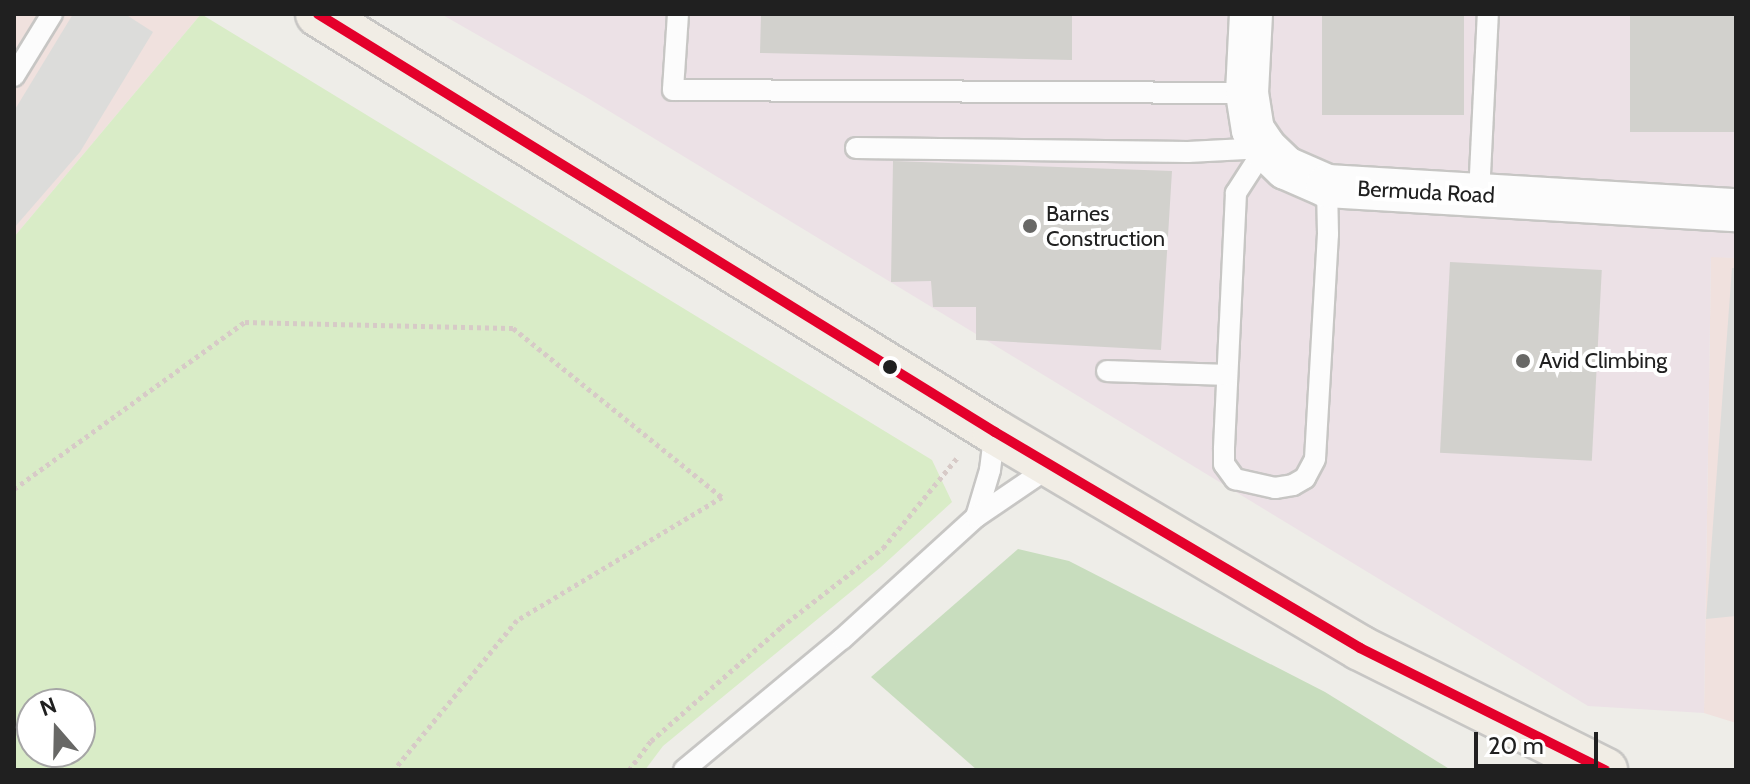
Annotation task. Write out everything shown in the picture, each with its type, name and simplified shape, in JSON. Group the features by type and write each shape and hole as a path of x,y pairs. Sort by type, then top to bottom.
{"main road":[{"path":"318,14 978,442 1051,466 1360,648 1605,770"}],"street":[{"name":"Bermuda Road","path":"1251,14 1247,93 1253,130 1265,148 1286,168 1327,186 1736,210"}],"lane":[{"path":"14,76 52,14"},
{"path":"678,14 673,90 1247,93"},
{"path":"1479,195 1488,14"},
{"path":"856,148 1188,152 1265,148"},
{"path":"1265,148 1236,193 1224,464 1235,479 1275,488 1293,485 1305,478 1315,459 1328,234 1327,186"},
{"path":"1107,371 1227,375"},
{"path":"976,517 990,470 978,442"},
{"path":"684,770 842,639 976,517 1051,466"}],"path":[{"path":"14,489 245,322 513,328 722,497 517,620 394,770"},
{"path":"629,770 651,741 781,627 883,548 978,442"}],"shaded area":[{"path":"14,14 201,14 14,237"},
{"path":"73,14 125,14 153,32 80,152 14,228 14,111"},
{"path":"441,14 1736,14 1736,258 1711,257 1704,713 1588,706 586,97"},
{"path":"1711,256 1736,258 1736,723 1704,713"},
{"path":"1732,268 1736,268 1736,616 1706,619"}],"green space":[{"path":"201,14 932,460 952,502 881,567 663,746 645,770 14,770 14,237"},
{"path":"1018,549 1069,561 1325,692 1451,770 977,770 871,677"}],"building":[{"path":"761,14 1072,14 1072,60 760,53"},
{"path":"1322,14 1464,14 1464,115 1322,115"},
{"path":"1630,14 1736,14 1736,132 1630,132"},
{"name":"Barnes Construction","path":"893,161 1172,171 1161,350 976,340 976,307 933,307 931,281 891,282"},
{"name":"Avid Climbing","path":"1450,262 1602,270 1592,461 1440,453"}],"transit line":[{"path":"318,14 995,432 1360,648 1605,770"}],"place":[{"name":"Barnes Construction","path":"1030,226"},
{"name":"Avid Climbing","path":"1523,361"}]}
